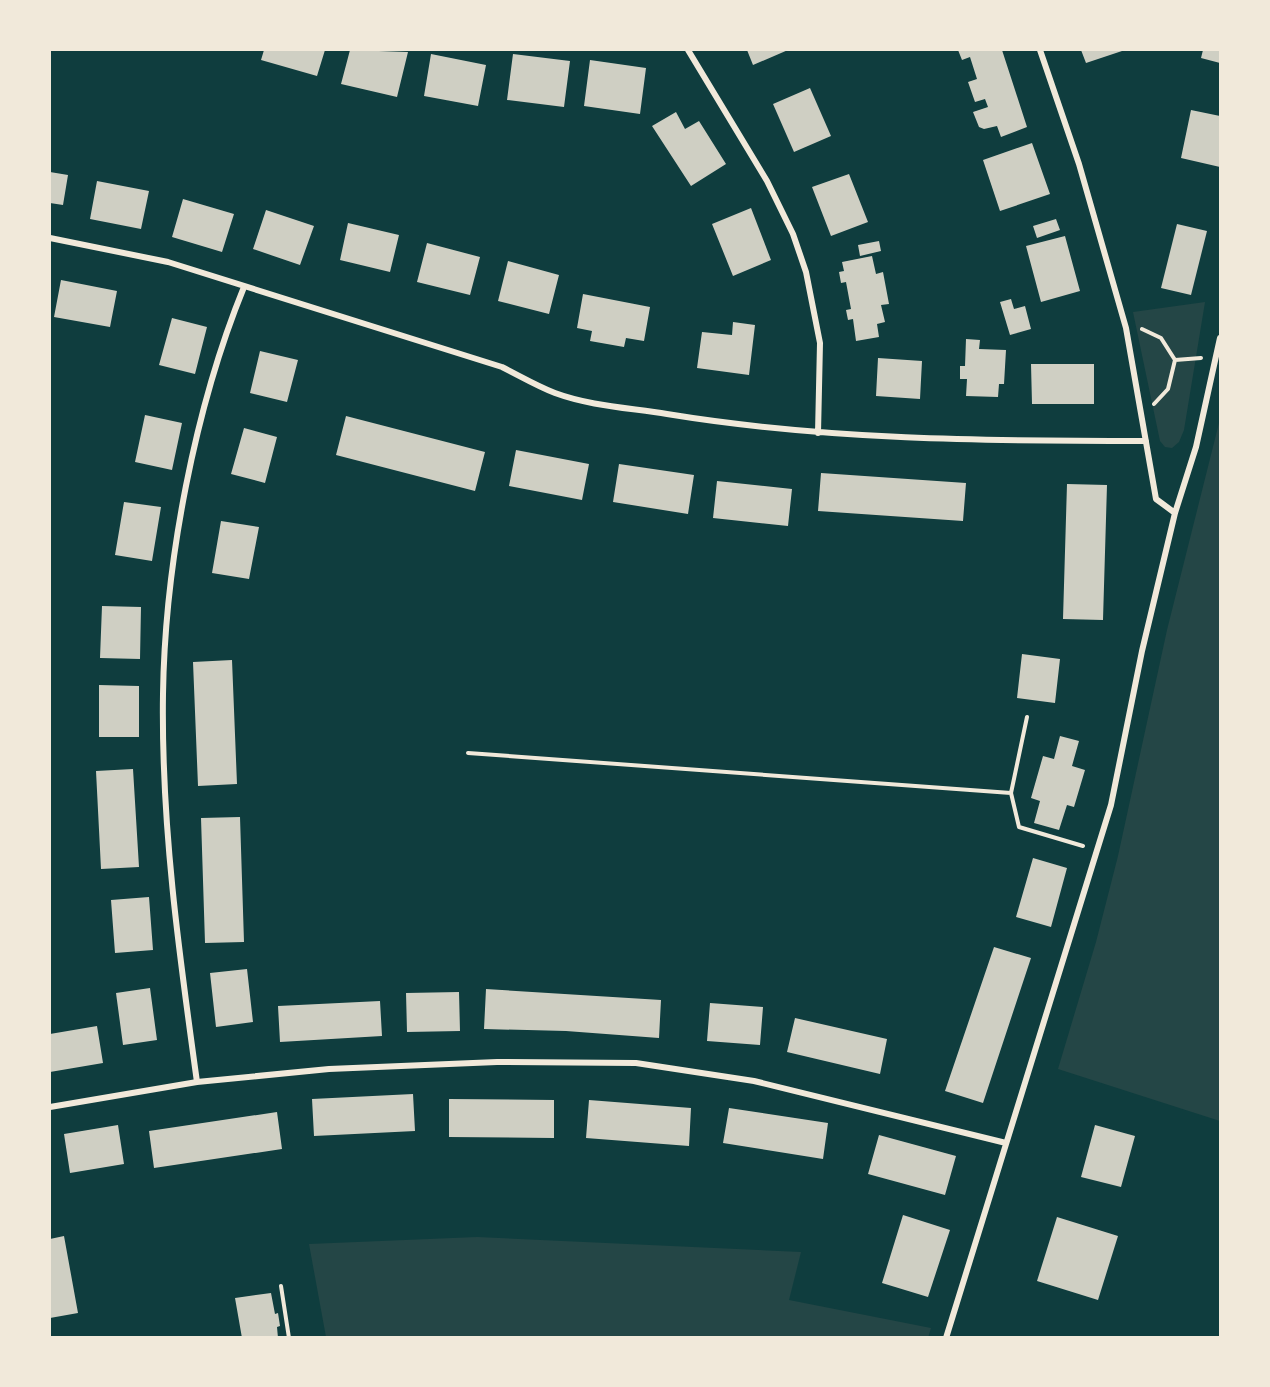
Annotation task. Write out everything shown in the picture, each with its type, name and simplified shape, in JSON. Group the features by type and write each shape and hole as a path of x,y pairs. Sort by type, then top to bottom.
{"street":[{"path":"688,50 767,181 793,234 806,272 820,343 818,433"},
{"path":"1040,50 1079,164 1126,328 1142,408 1156,499 1175,513"},
{"path":"50,238 168,262 502,367 557,394 694,418 818,433 966,440 1146,441"},
{"path":"197,1082 169,850 163,693 174,564 200,419 230,322 244,287"},
{"path":"946,1338 1111,805 1142,651 1175,513 1196,447 1221,338"},
{"path":"50,1107 197,1082 328,1069 486,1062 636,1063 754,1081 1006,1143"}],"path":[{"path":"1126,328 1146,329 1161,338 1175,360 1168,389 1158,403 1142,408"},
{"path":"1175,360 1216,356"},
{"path":"1027,717 1011,793 1019,827 1098,850"},
{"path":"468,753 1011,793"},
{"path":"281,1286 289,1338"}],"shaded area":[{"path":"1205,302 1184,430 1179,442 1172,448 1165,447 1160,441 1133,312"},
{"path":"1220,419 1220,1121 1058,1069 1096,942 1118,856 1167,630"},
{"path":"477,1237 801,1252 789,1300 931,1328 928,1338 326,1337 309,1244"}],"building":[{"path":"264,50 325,50 317,76 261,60"},
{"path":"350,50 408,52 397,97 341,84"},
{"path":"747,50 788,50 753,65"},
{"path":"958,50 1002,50 1027,127 1001,137 997,126 984,129 979,127 973,112 988,107 985,99 975,102 968,82 977,79 970,57 962,60"},
{"path":"1081,50 1125,50 1086,63"},
{"path":"1203,50 1220,50 1220,63 1201,58"},
{"path":"431,54 486,65 478,106 424,96"},
{"path":"513,54 570,61 564,107 507,100"},
{"path":"590,60 646,68 640,114 584,106"},
{"path":"810,88 831,136 794,152 773,104"},
{"path":"1191,110 1220,116 1220,167 1181,158"},
{"path":"676,112 685,129 699,121 726,164 691,186 652,126"},
{"path":"1032,143 1050,194 1000,211 983,160"},
{"path":"50,172 68,175 63,205 50,203"},
{"path":"849,174 868,222 831,236 812,187"},
{"path":"97,181 149,191 141,229 90,219"},
{"path":"183,199 234,214 222,252 172,237"},
{"path":"751,208 771,260 733,276 712,224"},
{"path":"266,210 314,226 300,265 253,249"},
{"path":"1056,219 1060,230 1037,238 1033,226"},
{"path":"348,223 399,235 390,272 340,260"},
{"path":"1177,224 1207,231 1191,295 1161,288"},
{"path":"1065,236 1080,291 1041,302 1026,246"},
{"path":"879,241 881,251 860,256 858,245"},
{"path":"427,243 480,257 470,295 417,282"},
{"path":"872,256 876,274 883,272 889,304 881,305 885,322 877,324 879,337 856,341 853,319 848,320 846,310 851,309 846,282 841,283 839,272 844,271 842,262"},
{"path":"508,261 559,275 549,314 498,301"},
{"path":"61,280 117,291 110,327 54,317"},
{"path":"583,294 650,307 644,341 626,338 624,347 590,341 592,331 577,328"},
{"path":"1011,299 1014,309 1025,306 1031,329 1010,335 1000,302"},
{"path":"172,318 207,327 195,374 159,365"},
{"path":"733,322 755,325 749,375 697,368 702,332 732,335"},
{"path":"966,339 980,340 979,349 1006,350 1004,384 999,384 998,397 966,396 967,379 960,379 960,366 965,366"},
{"path":"260,351 298,360 287,402 250,393"},
{"path":"878,358 922,361 920,399 876,396"},
{"path":"1031,364 1094,364 1094,404 1032,404"},
{"path":"145,415 182,423 172,470 135,462"},
{"path":"346,416 485,452 475,491 336,455"},
{"path":"244,428 277,437 265,483 231,474"},
{"path":"516,450 589,464 582,500 509,486"},
{"path":"619,464 694,475 688,514 613,502"},
{"path":"821,473 966,483 963,521 818,511"},
{"path":"717,481 792,489 788,526 713,518"},
{"path":"1067,484 1107,485 1103,620 1063,619"},
{"path":"124,502 161,507 152,561 115,555"},
{"path":"221,521 259,527 249,579 212,573"},
{"path":"102,606 141,607 140,659 100,658"},
{"path":"1022,654 1060,659 1055,703 1017,698"},
{"path":"232,660 237,784 198,786 193,662"},
{"path":"99,685 139,686 139,737 99,737"},
{"path":"1060,736 1079,741 1072,766 1085,770 1074,807 1067,805 1059,830 1034,823 1040,801 1031,798 1043,756 1054,759"},
{"path":"133,769 139,867 101,869 96,771"},
{"path":"240,817 244,942 205,943 201,818"},
{"path":"1033,858 1067,868 1051,927 1016,917"},
{"path":"149,897 153,950 115,953 111,900"},
{"path":"994,947 1031,958 983,1103 945,1091"},
{"path":"247,969 253,1022 216,1027 210,973"},
{"path":"150,988 157,1040 123,1045 116,993"},
{"path":"486,989 661,1000 659,1038 566,1031 484,1029"},
{"path":"459,992 460,1031 407,1032 406,993"},
{"path":"380,1001 382,1036 280,1042 278,1006"},
{"path":"710,1003 763,1007 760,1045 707,1041"},
{"path":"795,1018 887,1039 880,1074 787,1052"},
{"path":"97,1026 103,1063 50,1072 50,1034"},
{"path":"413,1094 415,1131 314,1136 312,1099"},
{"path":"449,1099 554,1100 554,1138 449,1137"},
{"path":"589,1100 691,1108 689,1146 586,1138"},
{"path":"729,1108 828,1123 823,1159 723,1143"},
{"path":"277,1112 282,1149 154,1168 149,1131"},
{"path":"118,1125 124,1164 70,1173 64,1134"},
{"path":"1095,1125 1135,1136 1121,1187 1081,1177"},
{"path":"879,1135 956,1156 945,1195 868,1174"},
{"path":"903,1215 950,1230 928,1297 882,1283"},
{"path":"1057,1217 1118,1236 1098,1300 1037,1281"},
{"path":"64,1236 78,1313 50,1318 50,1239"},
{"path":"271,1293 275,1314 278,1313 280,1326 277,1327 278,1338 242,1338 235,1298"}]}
